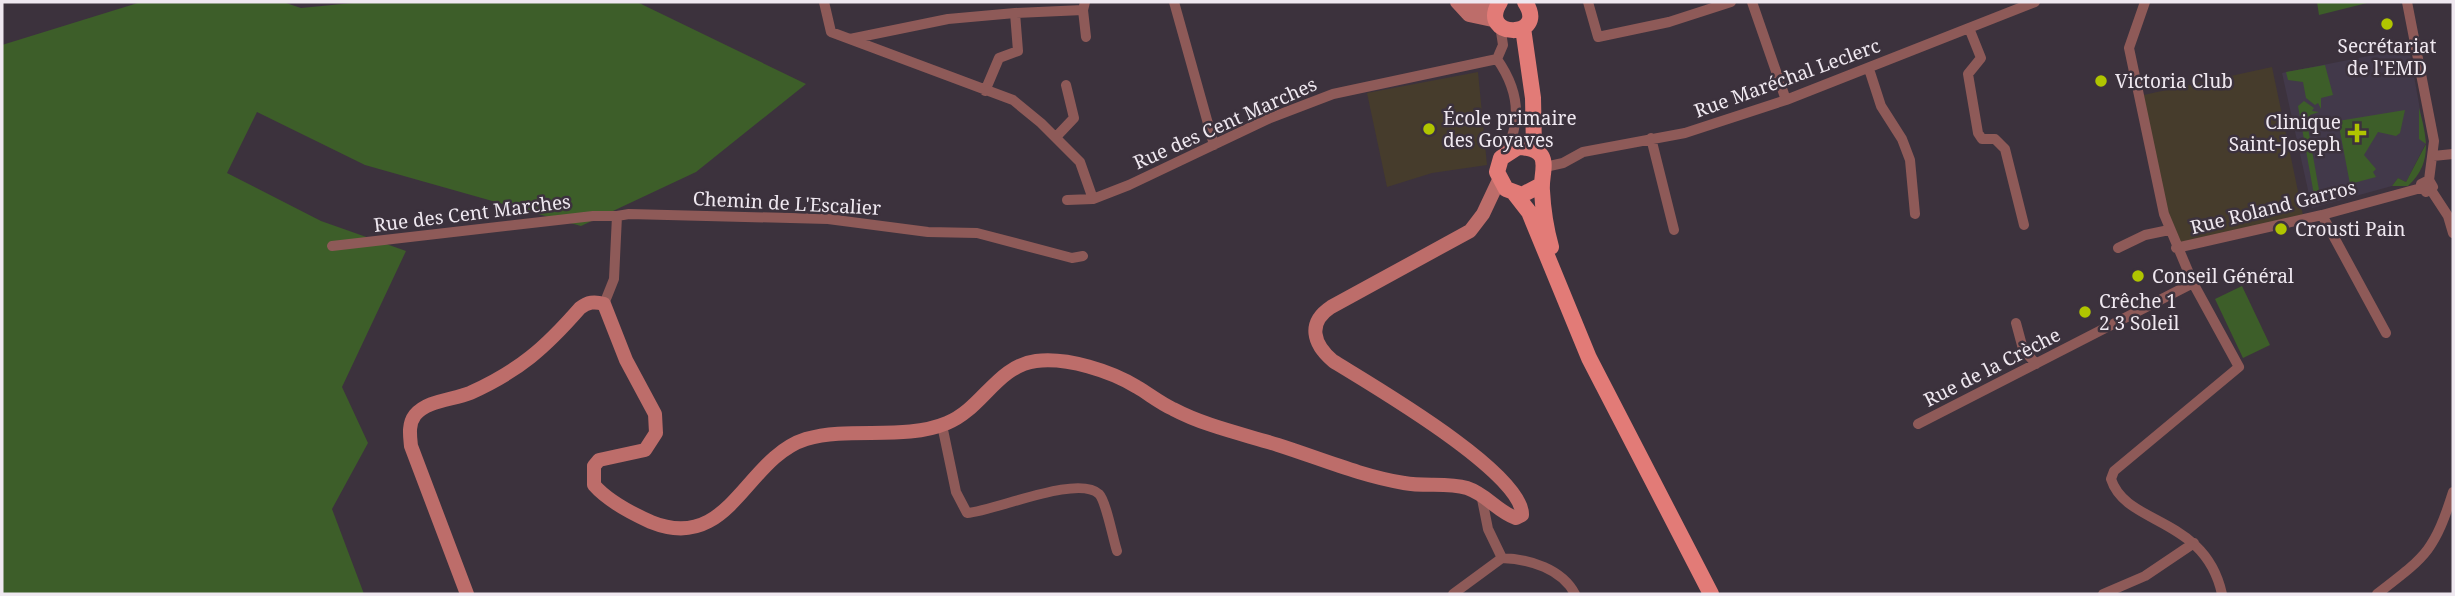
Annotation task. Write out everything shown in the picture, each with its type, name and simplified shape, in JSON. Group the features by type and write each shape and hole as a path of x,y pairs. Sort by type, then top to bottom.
{"main road":[{"path":"1457,2 1469,15 1529,20 1529,4"},
{"path":"1468,2 1505,19 1526,48 1533,98 1534,150 1545,167 1541,185 1548,237 1562,287"},
{"path":"1483,214 1499,180 1498,165 1532,124"},
{"path":"1508,151 1527,147 1534,150"},
{"path":"1499,180 1529,212 1590,358 1711,594"},
{"path":"467,594 411,446 410,428 415,415 427,406 468,394 545,348 586,303 604,304 626,360 654,414 656,433 645,450 599,460 594,467 594,485 614,502 663,527 700,526 721,514 780,451 795,443 829,435 942,425 967,412 1007,372 1036,361 1056,361 1112,375 1188,416 1365,473 1405,483 1453,486 1481,494 1511,516 1522,515 1515,496 1469,449 1324,353 1317,346 1315,327 1324,312 1463,236 1483,214 1513,193 1530,194 1541,185"}],"street":[{"path":"824,2 831,32 1019,104 1056,137 1085,171 1093,199 1067,200"},
{"path":"1174,2 1214,145"},
{"path":"1588,2 1598,37 1669,22 1731,2"},
{"path":"1752,2 1786,100"},
{"name":"Rue Maréchal Leclerc","path":"1545,167 1563,163 1583,152 1685,133 1786,100 2035,2"},
{"name":"Rue Roland Garros","path":"2145,2 2129,48 2169,230 2176,248 2322,215 2427,186"},
{"path":"2407,2 2434,141 2427,186 2448,216 2453,233"},
{"path":"849,40 948,19 1084,6 1086,37"},
{"path":"985,91 999,58 1018,51 1015,13"},
{"path":"1505,19 1503,45 1497,60 1510,77 1517,114 1516,127 1508,151"},
{"path":"1969,28 1981,58 1968,74 1978,133 1982,139 1995,139 2005,149 2024,225"},
{"name":"Rue des Cent Marches","path":"1093,199 1333,94 1497,60"},
{"path":"1869,69 1881,106 1902,139 1910,160 1915,215"},
{"path":"1056,137 1074,118 1066,85"},
{"path":"1651,138 1674,230"},
{"path":"2433,156 2453,154"},
{"name":"Chemin de L'Escalier","path":"617,216 661,214 828,219 928,232 986,234 1072,258 1083,256"},
{"path":"2322,215 2386,333"},
{"name":"Rue des Cent Marches","path":"332,246 593,216 617,216"},
{"path":"604,304 614,279 617,216"},
{"path":"2118,248 2145,235 2169,230"},
{"path":"2176,248 2239,367 2110,476 2114,489 2122,499 2194,543 2216,571 2222,594"},
{"name":"Rue de la Crèche","path":"1918,424 2193,283"},
{"path":"2016,323 2023,349 2036,364"},
{"path":"942,425 956,492 967,513 1062,489 1090,491 1101,499 1118,551"},
{"path":"2377,594 2427,554 2440,534 2453,492"},
{"path":"1481,494 1488,529 1502,558"},
{"path":"2103,594 2145,576 2194,543"},
{"path":"1453,594 1502,558 1549,568 1562,576 1576,594"}],"shaded area":[{"name":"Clinique Saint-Joseph","path":"2409,48 2426,143 2406,182 2398,178 2392,186 2312,208 2282,73"},
{"path":"2272,67 2304,220 2176,248 2139,96"},
{"name":"École primaire des Goyaves","path":"1478,72 1487,165 1432,173 1387,187 1367,93"}],"green space":[{"path":"141,2 283,2 301,8 363,2 637,2 806,84 696,172 581,226 365,165 257,112 227,173 321,221 406,251 342,387 368,443 332,509 364,594 2,594 2,45"},
{"path":"2317,2 2371,2 2319,15"},
{"path":"2325,65 2333,95 2321,98 2321,109 2318,103 2315,105 2306,98 2303,82 2288,80 2286,72"},
{"path":"2304,101 2314,108 2312,111 2319,112 2310,115 2312,127 2308,128 2319,190 2325,194 2317,197 2314,195 2298,106"},
{"path":"2419,108 2424,130 2426,144 2419,139"},
{"path":"2405,110 2400,133 2396,136 2378,132 2364,155 2376,169 2373,172 2376,177 2350,184 2338,121"},
{"path":"2426,144 2425,159 2416,177 2408,186 2392,186 2398,178 2406,182"},
{"path":"2242,286 2270,345 2243,358 2215,299"}],"place":[{"name":"Secrétariat de l'EMD","path":"2387,24"},
{"name":"Victoria Club","path":"2101,81"},
{"name":"École primaire des Goyaves","path":"1429,129"},
{"name":"Clinique Saint-Joseph","path":"2357,133"},
{"name":"Crousti Pain","path":"2281,229"},
{"name":"Conseil Général","path":"2138,276"},
{"name":"Crêche 1 2 3 Soleil","path":"2085,312"}]}
